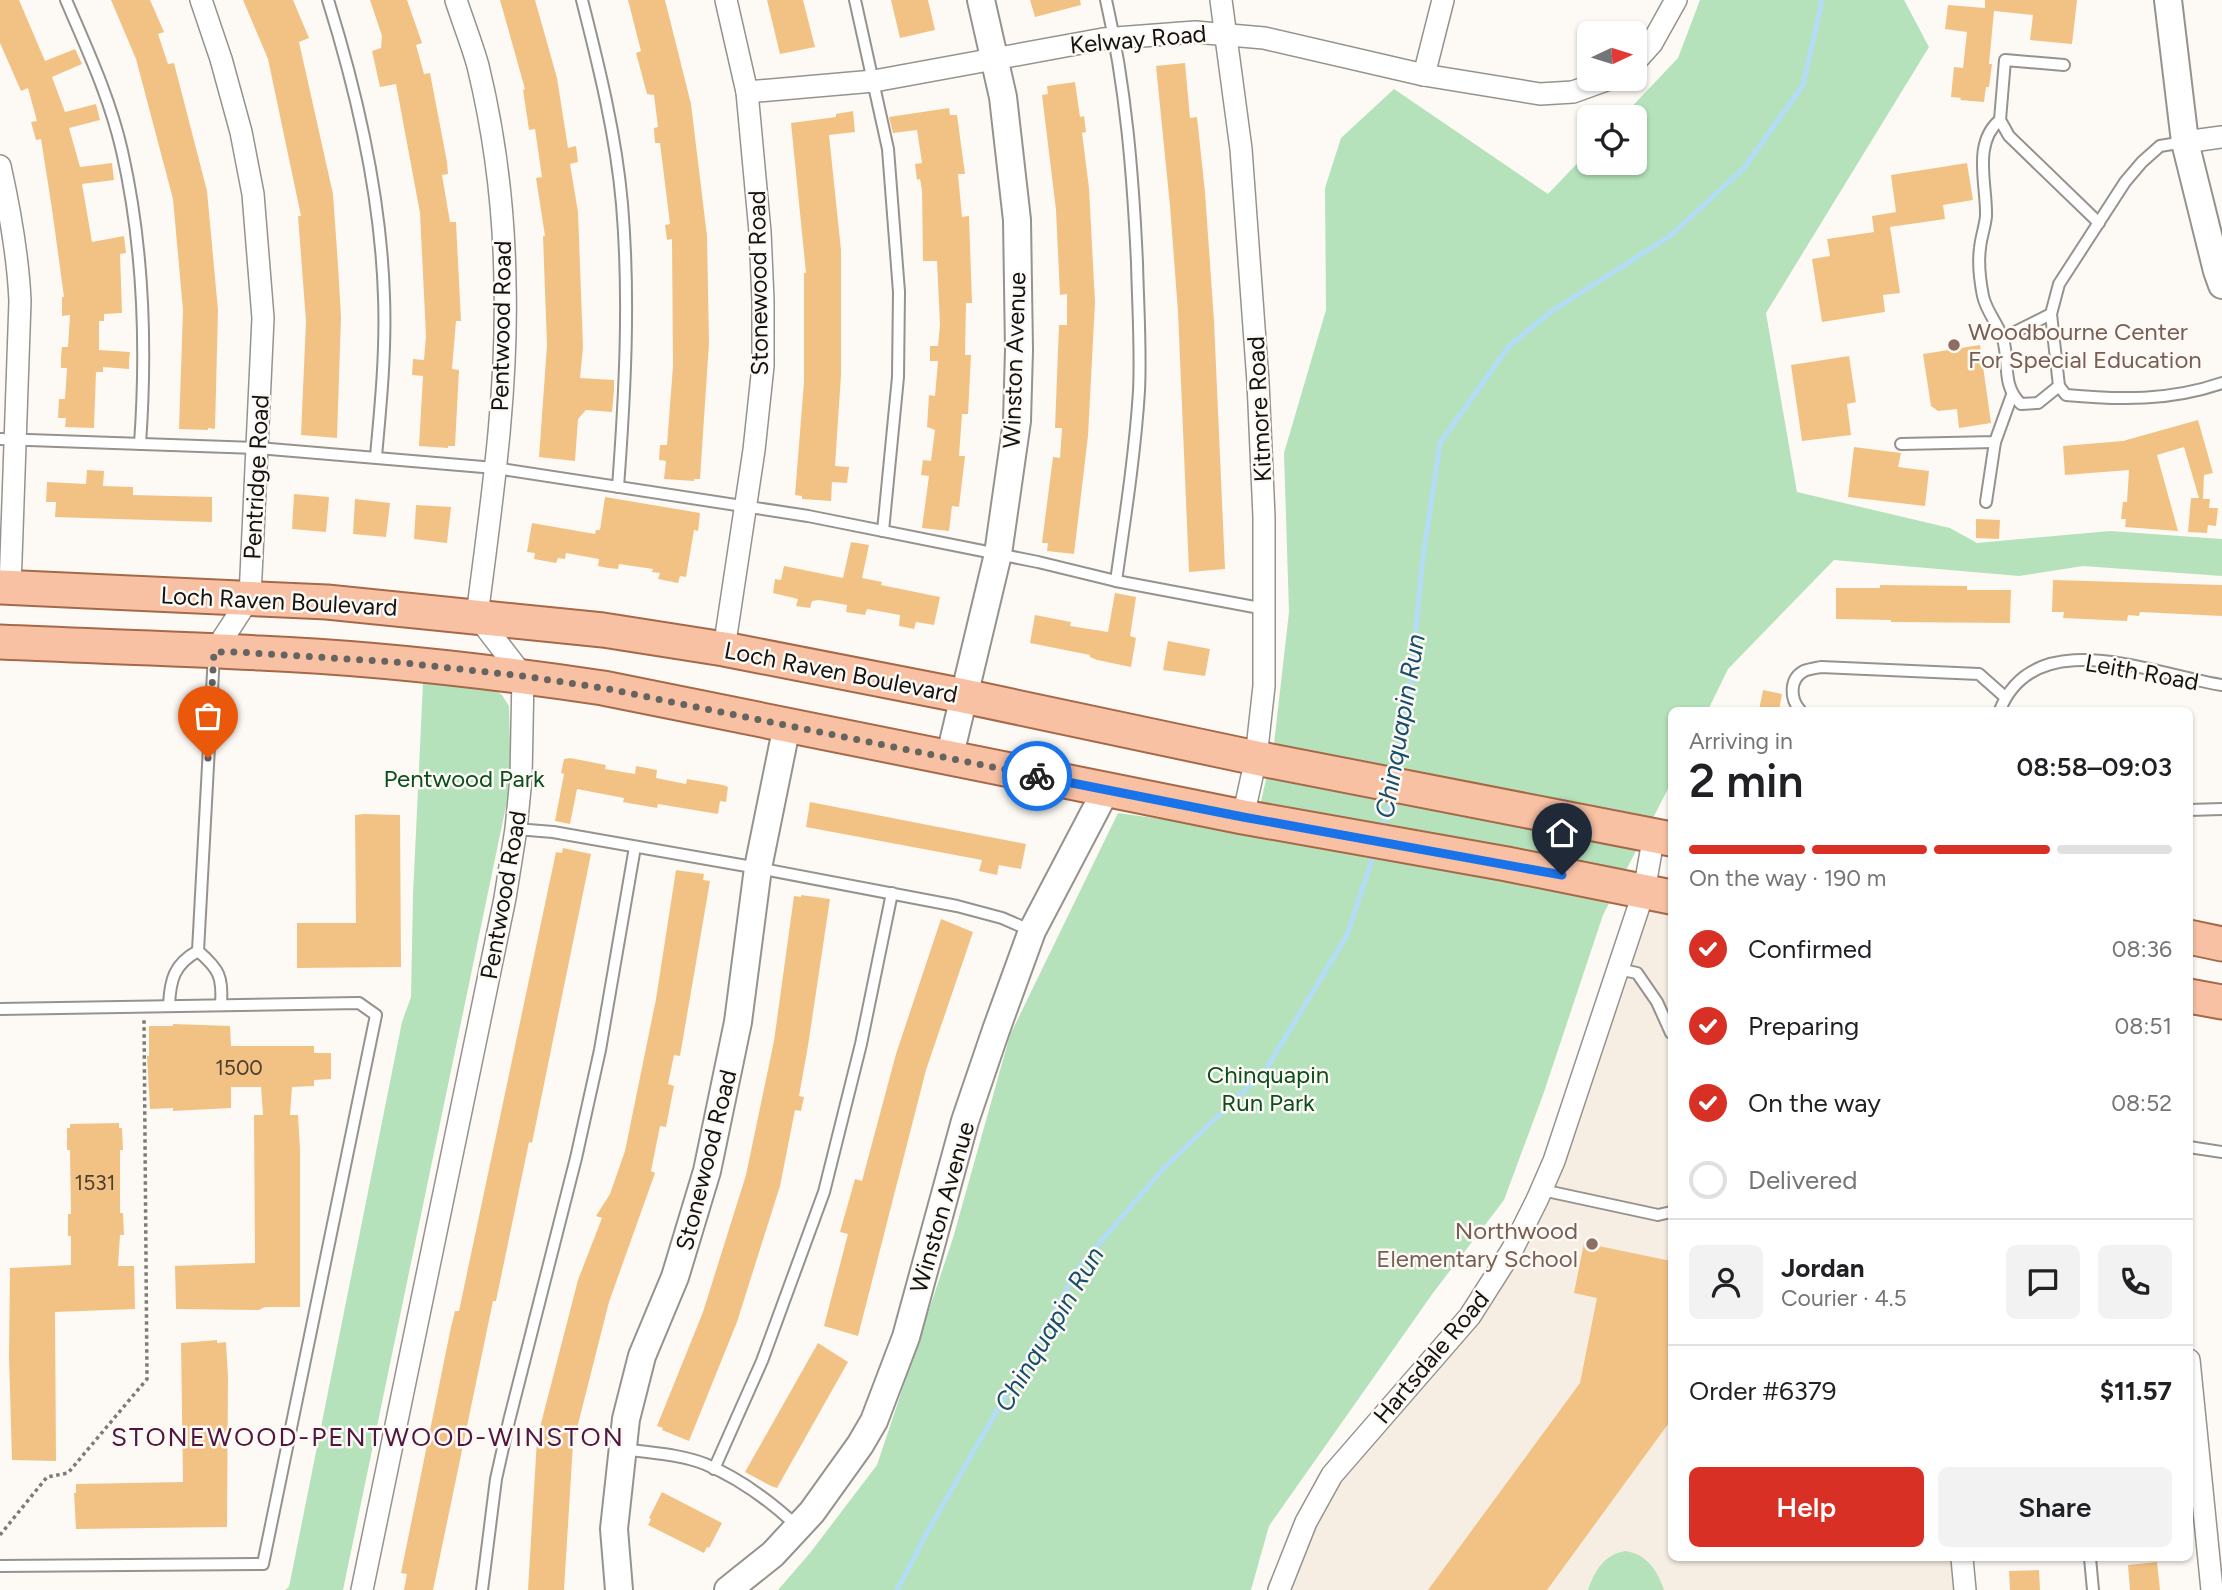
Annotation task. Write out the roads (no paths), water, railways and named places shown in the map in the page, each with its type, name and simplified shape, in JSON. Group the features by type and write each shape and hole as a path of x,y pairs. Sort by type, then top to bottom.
{"main road":[{"name":"Loch Raven Boulevard","path":"5,588 250,597 387,606 603,630 724,649 964,696 1256,758 1663,837"},
{"path":"0,642 396,662 603,688 1243,817 1657,894"},
{"path":"2193,938 2222,944"},
{"path":"2193,997 2222,1002"}],"street":[{"name":"Pentridge Road","path":"201,0 234,100 253,194 263,318 250,597"},
{"name":"Pentwood Road","path":"456,0 482,85 502,222 505,283 505,344 495,468 477,616"},
{"name":"Stonewood Road","path":"724,649 763,366 760,232 747,92 726,0"},
{"name":"Winston Avenue","path":"949,759 998,554 1017,421 1017,220 1003,97 981,0"},
{"name":"Kitmore Road","path":"1221,0 1241,149 1257,368 1264,517 1264,686 1256,758 1243,817"},
{"path":"1424,75 1443,0"},
{"path":"1647,49 1676,0"},
{"path":"2168,0 2185,142 2222,285"},
{"name":"Kelway Road","path":"747,92 874,81 995,57 1115,38 1195,32 1264,38 1424,75 1496,88 1541,94 1577,91"},
{"path":"2185,142 2222,137"},
{"path":"0,166 18,261 20,344 8,439 5,588"},
{"path":"214,652 250,597"},
{"path":"477,616 523,676"},
{"name":"Pentwood Road","path":"362,1590 473,1058 516,828 522,778 523,676"},
{"name":"Stonewood Road","path":"619,1590 614,1528 621,1448 642,1356 675,1277 709,1164 738,1022 758,867 788,725"},
{"name":"Winston Avenue","path":"728,1590 773,1554 824,1496 860,1445 885,1394 906,1337 965,1121 1032,931 1106,790"},
{"name":"Hartsdale Road","path":"1279,1590 1306,1522 1332,1475 1468,1320 1512,1250 1554,1161 1618,969 1657,894 1663,837"},
{"path":"2193,1400 2212,1590"},
{"path":"1962,1561 1965,1590"}],"lane":[{"path":"66,0 100,78 122,149 132,204 142,270 145,338 140,444"},
{"path":"328,0 358,106 379,228 384,344 376,456"},
{"path":"582,0 609,118 622,203 626,286 625,389 618,487"},
{"path":"855,0 888,149 899,292 898,377 883,531"},
{"path":"1106,0 1115,38 1130,146 1139,315 1139,390 1116,581"},
{"path":"2064,65 2005,60 2000,120 2009,136 2099,223"},
{"path":"2000,120 1990,128 1982,167 1986,212 1979,271 1983,298 2003,338 2007,380 2012,395 2021,404 2038,403 2059,386"},
{"path":"2185,142 2160,146 2142,162 2125,183 2059,284 2051,314 2059,386 2066,396 2136,399 2189,393 2222,383"},
{"path":"2003,338 2051,314"},
{"path":"1986,502 1994,442 2012,395"},
{"path":"8,439 258,448 495,468 808,516 1116,581 1265,609"},
{"path":"1901,444 1994,442"},
{"path":"198,951 214,652"},
{"name":"Leith Road","path":"2001,707 2014,685 2031,672 2052,663 2077,660 2103,660 2222,685"},
{"path":"1797,707 1792,693 1795,681 1803,671 1821,667 1979,674 2005,697"},
{"path":"2193,810 2222,809"},
{"path":"516,828 758,867 892,893 1002,918 1032,931"},
{"path":"482,1590 496,1479 597,1064 635,847"},
{"path":"714,1469 762,1361 824,1192 861,1044 892,893"},
{"path":"198,951 215,966 220,979 221,1004"},
{"path":"169,1006 170,985 176,968 185,958 198,951"},
{"path":"1618,969 1637,973 1657,1002 1668,1026"},
{"path":"0,1009 359,1003 376,1015 263,1564 0,1566"},
{"path":"2193,1148 2222,1152"},
{"path":"1542,1190 1658,1215 1668,1213"},
{"path":"621,1448 704,1464 762,1497 799,1527"},
{"path":"2090,1561 2093,1590"}],"waterway":[{"name":"Chinquapin Run","path":"1396,774 1409,706 1422,564 1440,443 1509,346 1552,311 1670,236 1744,168 1803,85 1821,0"},
{"name":"Chinquapin Run","path":"1381,832 1392,794"},
{"name":"Chinquapin Run","path":"897,1590 925,1536 1080,1266 1162,1170 1265,1071 1347,935 1375,851"}],"place":[{"name":"Woodbourne Center For Special Education","path":"1954,345"},
{"name":"Northwood Elementary School","path":"1592,1244"}],"district":[{"name":"STONEWOOD-PENTWOOD-WINSTON","path":"368,1437"}],"park label":[{"name":"Pentwood Park","path":"464,778"},
{"name":"Chinquapin Run Park","path":"1268,1088"}]}
